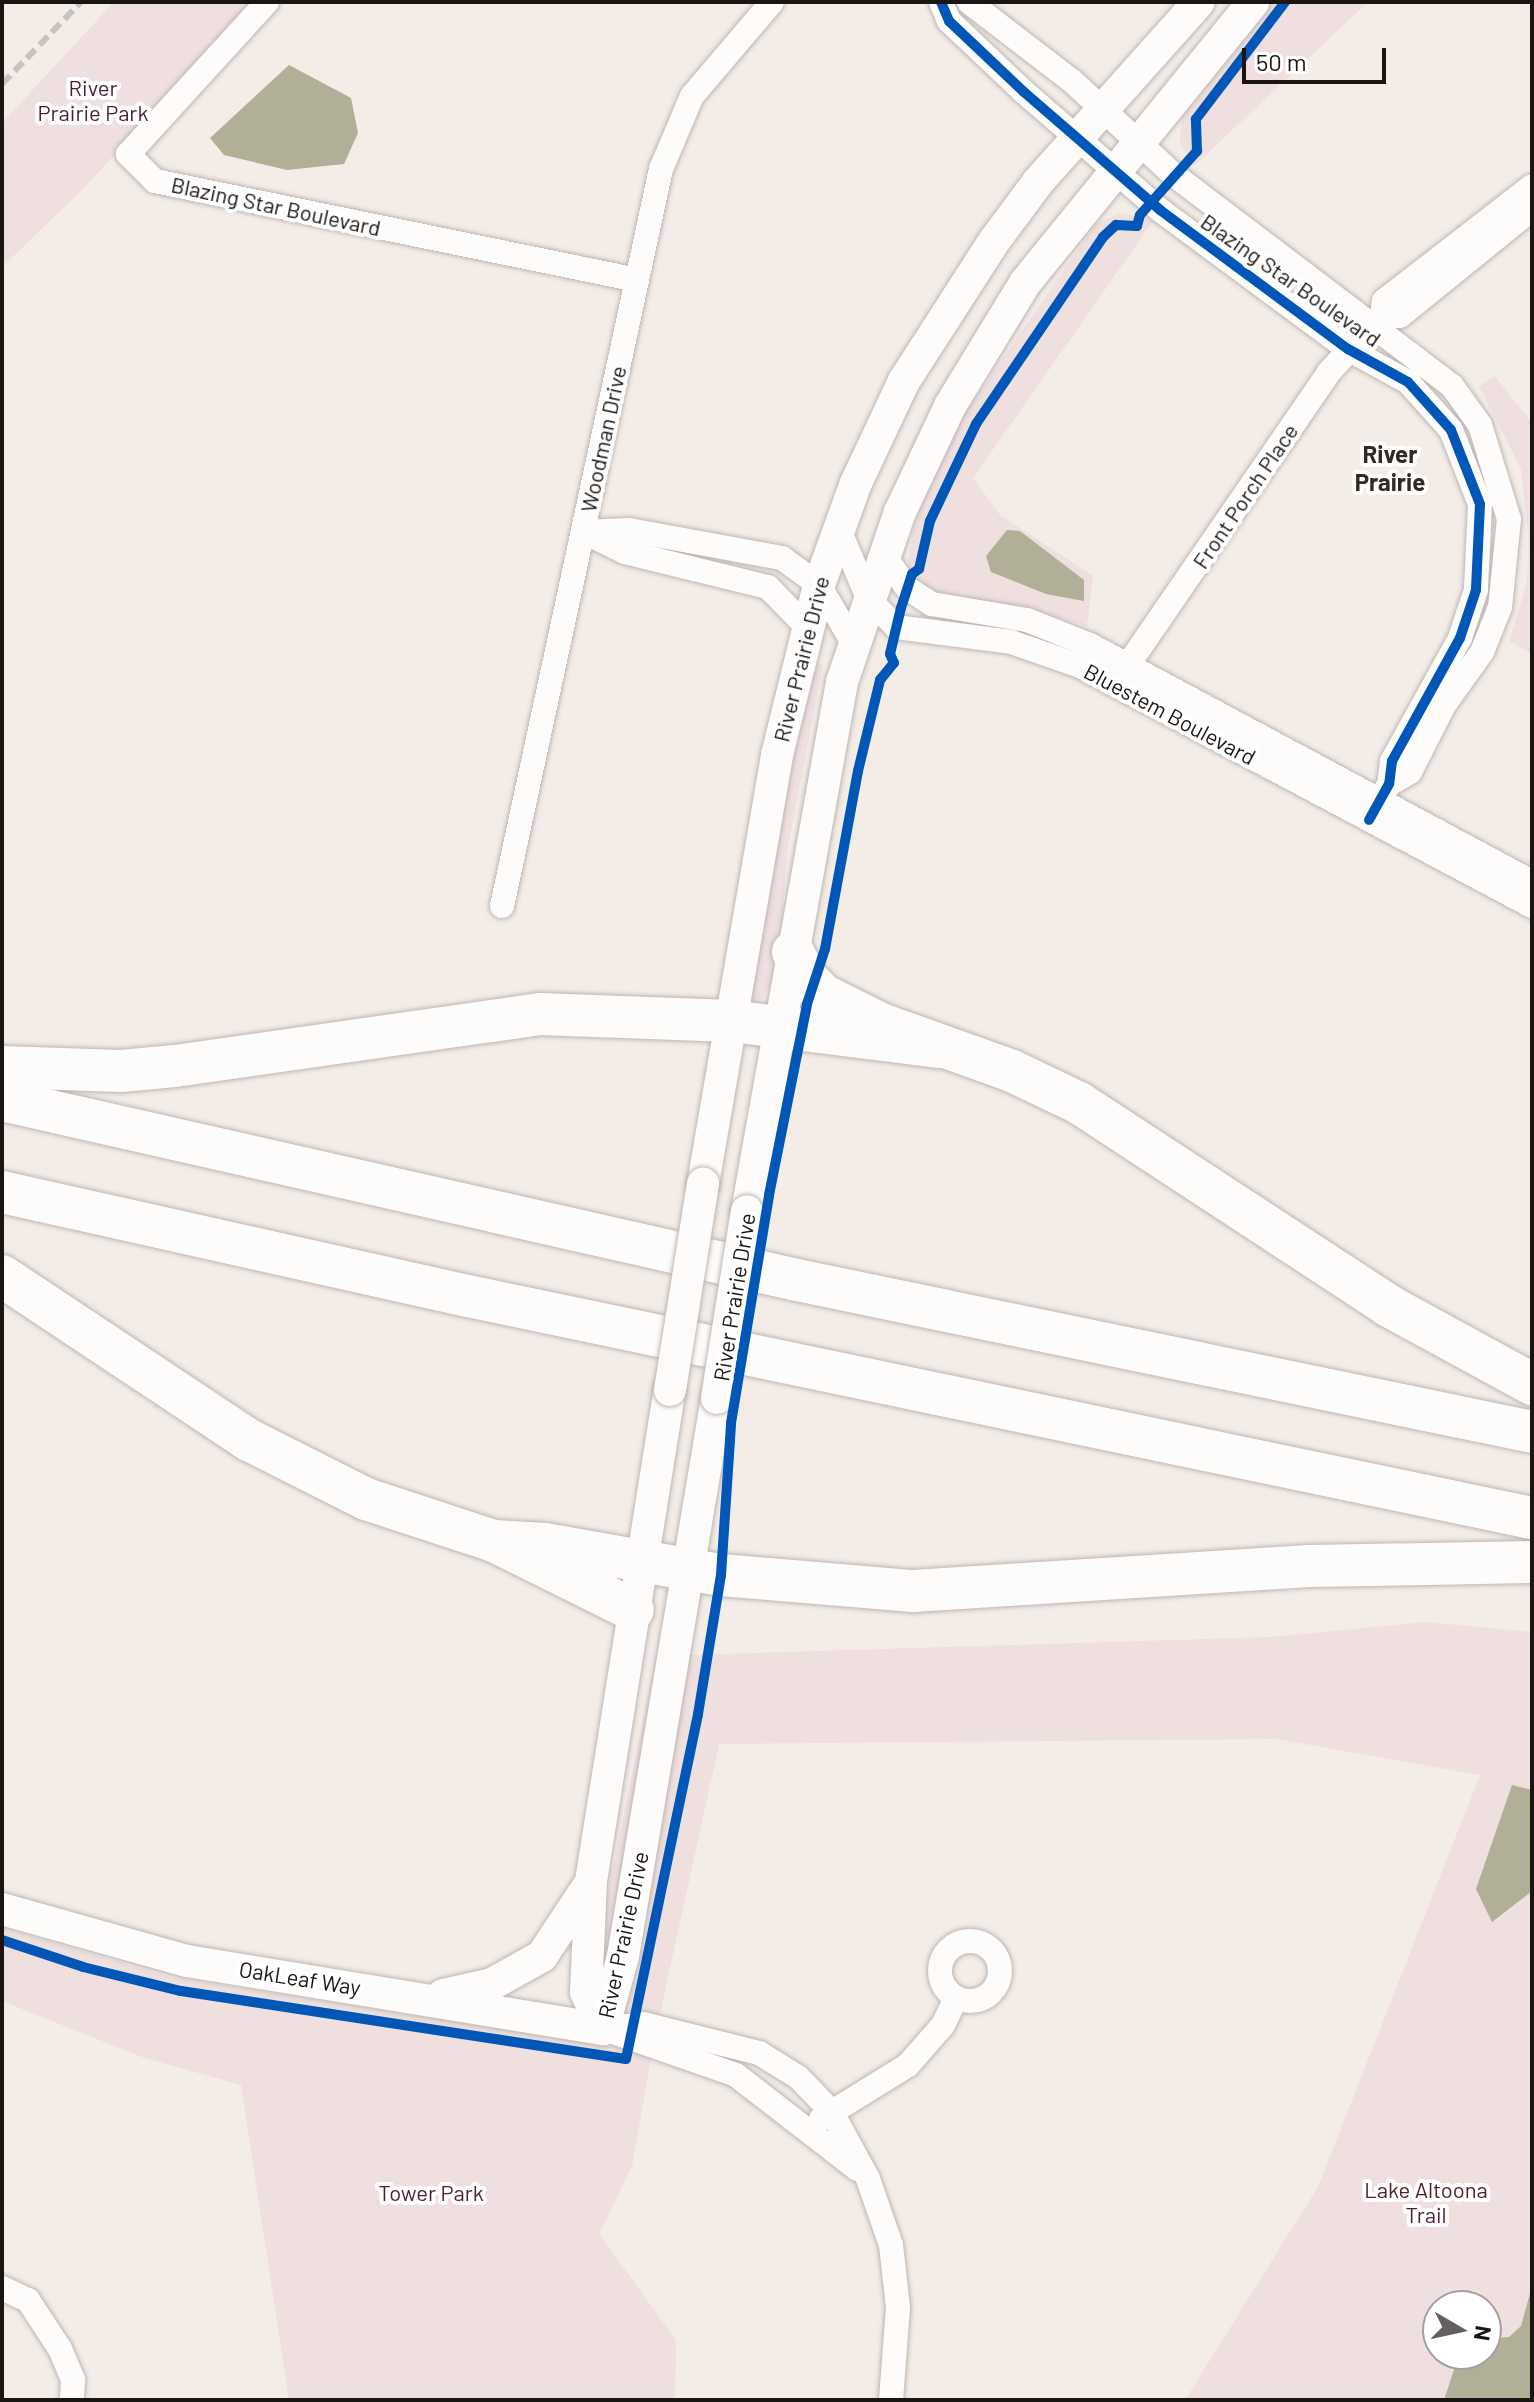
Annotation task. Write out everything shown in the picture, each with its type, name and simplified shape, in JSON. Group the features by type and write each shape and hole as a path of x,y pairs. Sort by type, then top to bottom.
{"highway":[{"path":"793,952 807,979 823,995 940,1047 1012,1071 1079,1103 1415,1323 1532,1384"},
{"path":"2,1067 121,1071 175,1066 540,1014 780,1025 884,1043 940,1047"},
{"path":"2,1100 797,1280 1532,1432"},
{"path":"2,1192 468,1296 1532,1518"},
{"path":"2,1276 249,1440 388,1509 494,1541 633,1610"},
{"path":"494,1541 545,1544 688,1570 913,1591 1309,1566 1532,1562"}],"main road":[{"name":"River Prairie Drive","path":"603,2029 586,1992 591,1881 703,1184 777,755 819,585 838,527 881,426 926,344 995,240 1076,138 1199,2"},
{"name":"River Prairie Drive","path":"603,2029 623,1956 827,755 853,643 884,555 928,447 966,376 1025,283 1253,2"},
{"path":"428,1998 492,1984 542,1956 576,1912 591,1881"},
{"name":"OakLeaf Way","path":"2,1909 187,1961 603,2029"}],"street":[{"name":"Blazing Star Boulevard","path":"267,2 128,154 155,181 636,280"},
{"name":"Woodman Drive","path":"502,906 636,280 674,133 719,59 772,2"},
{"name":"Blazing Star Boulevard","path":"941,2 949,21 1114,170 1248,278 1348,349 1408,382 1438,412 1462,450 1480,504 1480,571 1468,619 1392,761 1379,802"},
{"name":"Blazing Star Boulevard","path":"969,2 1103,108 1174,175 1376,321 1465,401 1494,459 1509,519 1507,562 1492,631 1444,705 1410,772 1379,802"},
{"name":"Front Porch Place","path":"1122,674 1348,349 1376,321 1384,301 1405,281 1532,186"},
{"name":"Front Porch Place","path":"1376,321 1400,316 1532,209"},
{"name":"Bluestem Boulevard","path":"838,527 868,598 896,627 1011,642 1122,674"},
{"path":"583,532 629,530 782,558 819,585 853,643"},
{"path":"583,532 625,552 768,587 807,627"},
{"name":"Bluestem Boulevard","path":"884,555 907,588 932,604 1027,620 1122,674 1532,882"},
{"name":"Bluestem Boulevard","path":"1379,802 1532,906"},
{"path":"810,2128 831,2111 908,2065 943,2025 956,1998"},
{"path":"603,2029 643,2024 742,2047 798,2077 831,2111 881,2209 896,2276 891,2400"},
{"path":"603,2029 736,2075 810,2128 868,2179"},
{"path":"2,2288 28,2300 60,2349 73,2380 72,2400"}],"green space":[{"name":"River Prairie Park","path":"114,2 255,2 83,189 2,267 2,123"},
{"path":"1273,2 1368,2 1194,166 1180,142 1182,118"},
{"path":"1121,213 1153,221 973,478 1000,515 1093,576 1087,626 1031,610 934,594 907,566 920,497 953,431 1070,261 1097,223"},
{"path":"1495,376 1532,423 1532,654 1509,641 1527,582 1529,541 1521,469 1479,386"},
{"path":"810,662 823,665 787,852 780,955 768,989 757,1005 747,1004"},
{"name":"Lake Altoona Trail","path":"1426,1622 1532,1632 1532,2286 1521,2326 1509,2337 1502,2338 1502,2290 1422,2290 1422,2370 1454,2370 1444,2400 1185,2400 1318,2187 1480,1775 1277,1739 719,1744 658,2023 584,2011 656,1656 1271,1637"},
{"name":"Tower Park","path":"2,1928 174,1978 652,2052 632,2166 599,2234 676,2340 675,2400 289,2400 241,2085 142,2057 2,2001"}],"shaded area":[{"path":"289,65 351,98 358,133 344,164 287,170 224,155 210,138"},
{"path":"1007,530 1020,531 1084,580 1084,601 1046,594 991,572 986,556"},
{"path":"1512,1785 1532,1790 1532,1891 1492,1922 1476,1889"},
{"path":"1532,2286 1532,2400 1444,2400 1454,2370 1502,2370 1502,2338 1509,2337 1521,2326"}],"railway":[{"path":"2,84 81,2"}],"cycle path":[{"path":"941,2 949,21 1024,92 1160,210 1348,349 1408,382 1451,430 1480,504 1476,590 1460,638 1392,761 1389,784 1369,820"},
{"path":"2,1940 83,1967 181,1991 626,2059 698,1714 721,1575 731,1423 769,1195 807,1004 825,949 858,771 880,680 894,663 890,654 901,608 912,574 919,569 930,521 976,424 1103,237 1116,225 1137,226 1140,215 1197,151 1196,119 1285,2"}],"district":[{"name":"River Prairie","path":"1390,468"}]}
